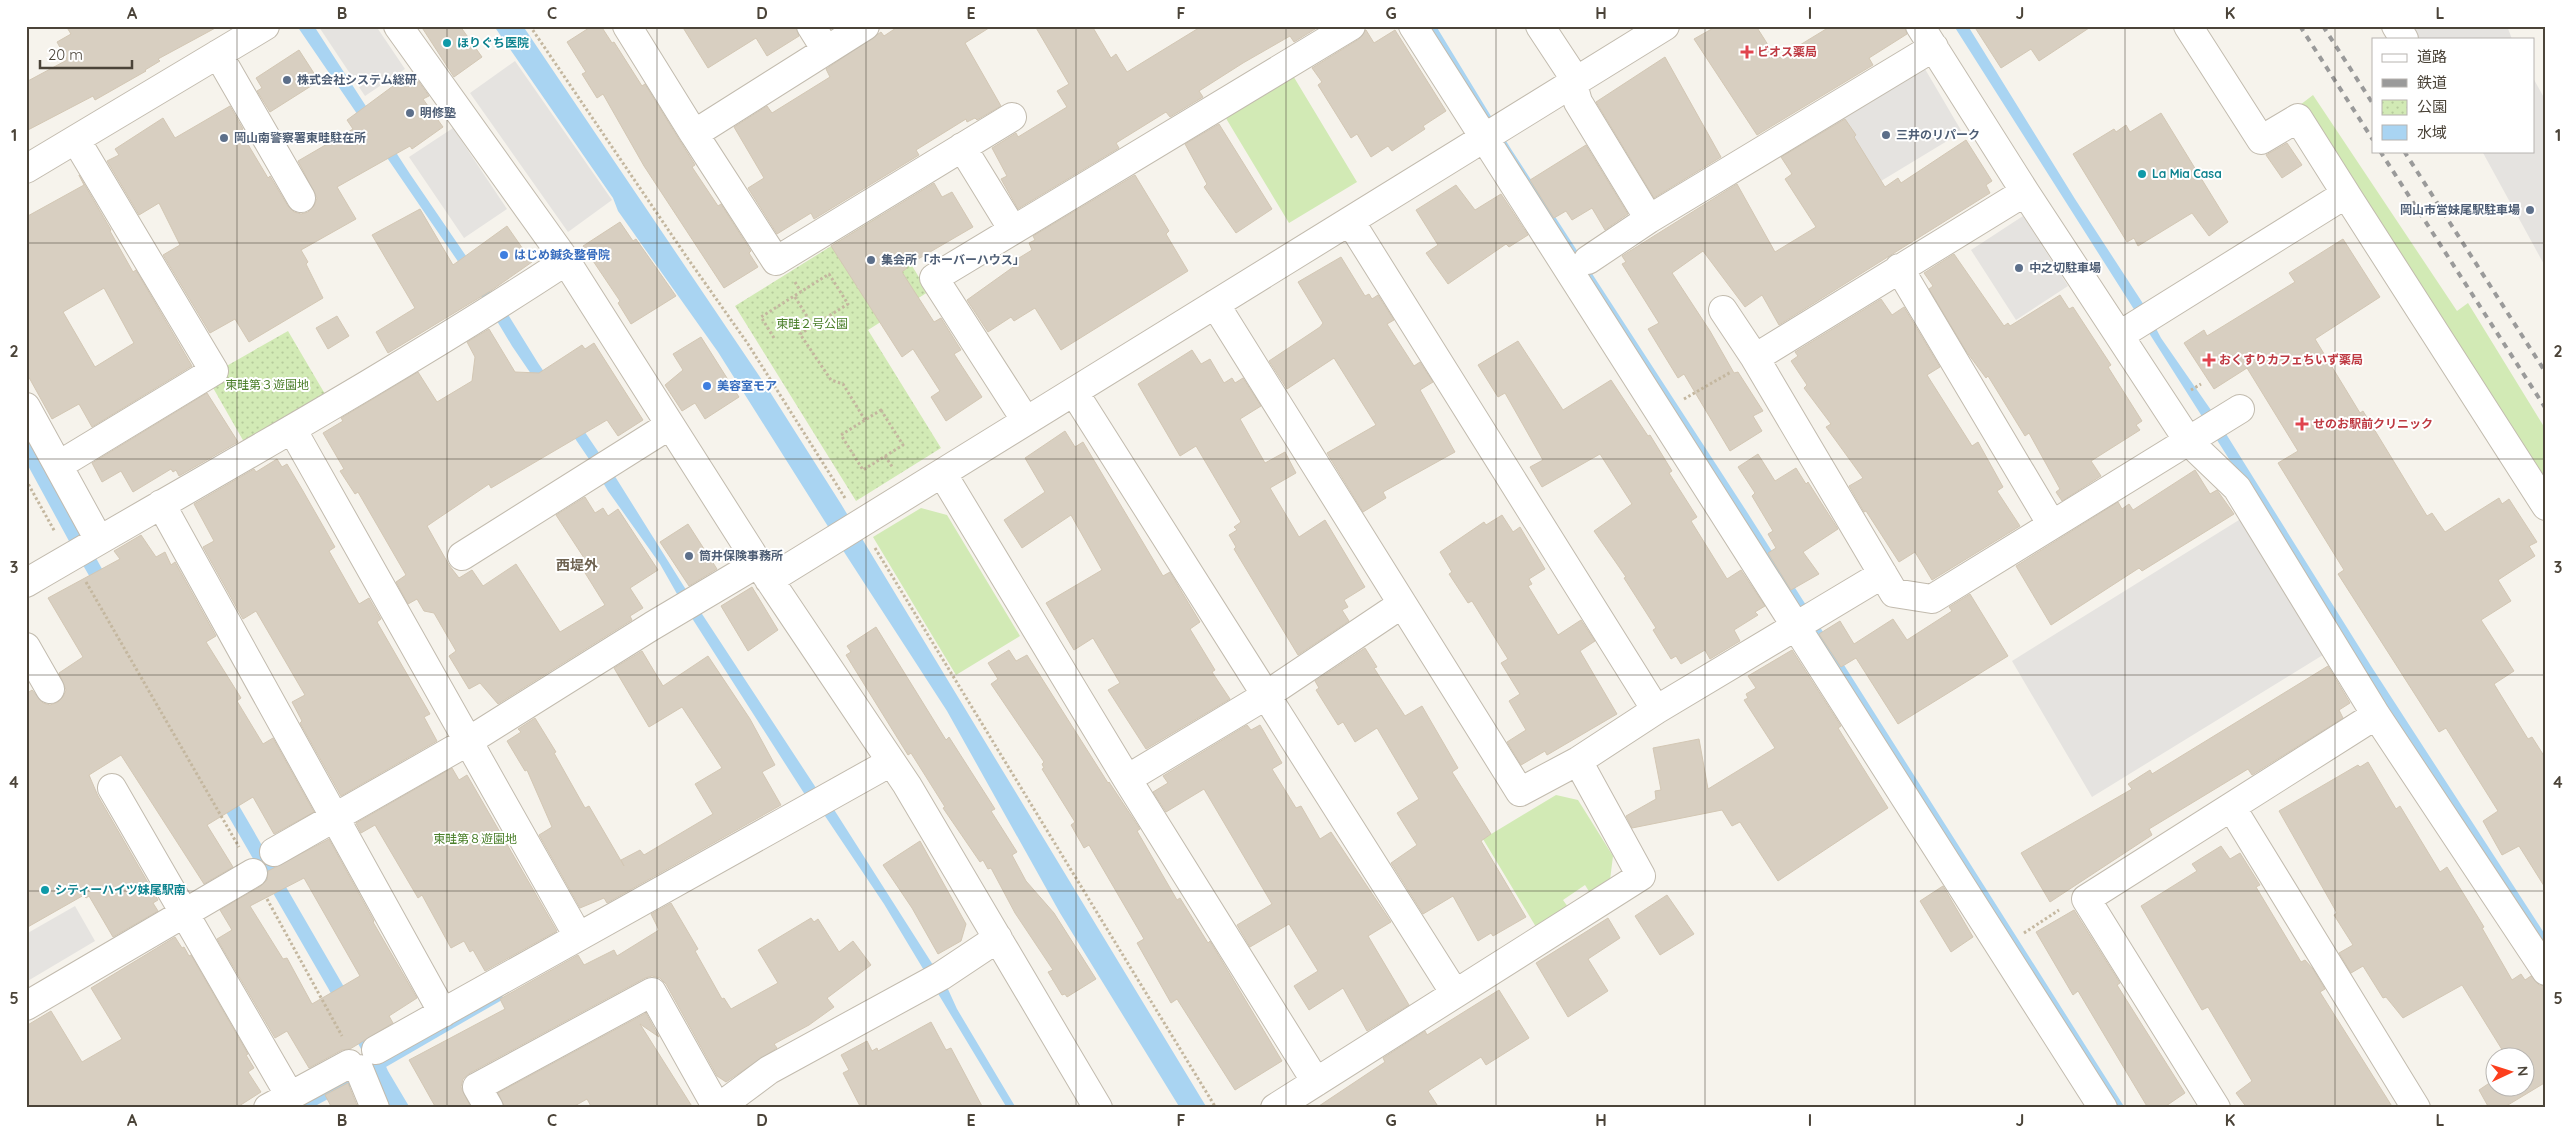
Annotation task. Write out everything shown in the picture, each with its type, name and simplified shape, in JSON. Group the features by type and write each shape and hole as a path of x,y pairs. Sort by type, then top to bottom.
{"street":[{"path":"26,169 265,26"},
{"path":"398,26 566,261 763,572 891,762 1098,1108"},
{"path":"627,26 776,261 1012,117"},
{"path":"811,26 826,50"},
{"path":"694,134 865,26"},
{"path":"1026,421 934,278 1351,26"},
{"path":"1413,26 1491,133 1657,405 1803,621 2103,1108"},
{"path":"1540,26 1569,70 1578,102 1649,219"},
{"path":"274,852 467,742 689,604 763,572 849,531 1664,26"},
{"path":"2188,26 2261,140 2298,118 2546,506"},
{"path":"2396,26 2403,38"},
{"path":"1588,260 1927,37 2025,192 2137,325 2215,426 2237,488 2279,540 2376,715 2546,971"},
{"path":"218,54 301,198"},
{"path":"59,465 214,371 76,140"},
{"path":"962,147 1013,230"},
{"path":"1755,358 2025,192"},
{"path":"2137,325 2346,194"},
{"path":"1350,220 1656,710"},
{"path":"26,583 292,429 496,307 566,261"},
{"path":"1899,268 2052,525"},
{"path":"1215,304 1520,792 1578,761 1656,710 1883,574"},
{"path":"1723,310 1755,358 1894,593 1932,599 2215,426"},
{"path":"1074,392 1454,992"},
{"path":"26,407 59,465 84,549"},
{"path":"462,556 670,425"},
{"path":"292,429 578,936"},
{"path":"942,473 1128,779 1316,1082"},
{"path":"161,504 443,1012"},
{"path":"1128,779 1265,696 1402,604"},
{"path":"26,647 50,688"},
{"path":"2216,1108 2086,899 2376,715"},
{"path":"1275,1108 1454,992 1641,876 1578,761"},
{"path":"112,788 183,913 279,1102 358,1061 891,762"},
{"path":"2232,808 2416,1108"},
{"path":"26,1006 253,873"},
{"path":"490,1108 477,1087 652,992 717,1108 769,1070 933,980 998,938"},
{"path":"358,1061 375,1108"}],"path":[{"path":"530,26 748,344 849,531 1216,1108"},
{"path":"774,338 761,317 829,274 848,304 800,334 831,380 843,384 865,420"},
{"path":"794,296 813,326"},
{"path":"1680,402 1755,358"},
{"path":"2196,388 2201,384"},
{"path":"881,410 903,445 863,470 841,435 865,420 881,410"},
{"path":"26,480 84,549 99,603 358,1061"},
{"path":"2023,934 2073,900 2086,899"}],"green space":[{"path":"1292,74 1357,182 1289,223 1224,115"},
{"path":"2313,95 2457,311 2468,303 2546,430 2546,481 2300,105"},
{"name":"東畦２号公園","path":"881,215 928,292 868,330 941,448 856,501 735,306"},
{"name":"東畦第３遊園地","path":"288,331 325,394 244,442 212,386 228,376 223,368"},
{"path":"921,508 947,515 1020,636 956,675 873,537"},
{"path":"1556,795 1578,800 1613,856 1610,880 1590,893 1585,885 1563,900 1568,907 1536,927 1483,839"}],"shaded area":[{"path":"320,26 376,26 405,69 365,96"},
{"path":"2409,26 2507,26 2512,38 2416,38"},
{"path":"515,61 612,200 568,232 470,93"},
{"name":"三井のリパーク","path":"1925,69 1962,132 1848,201 1810,137"},
{"name":"岡山市営妹尾駅駐車場","path":"2534,80 2546,101 2546,268 2483,152 2534,152"},
{"path":"453,128 507,209 464,238 409,157"},
{"name":"中之切駐車場","path":"2023,216 2068,286 2016,320 1971,250"},
{"path":"2247,515 2331,650 2092,797 2012,661"},
{"path":"75,906 95,941 26,982 26,934"}],"water":[{"path":"297,26 314,26 410,174 507,313 820,794 833,808 947,987 957,1009 1016,1108 1007,1108 884,904 825,816 809,801 681,601 660,564 608,491 589,459 512,346 485,301"},
{"path":"494,26 523,26 770,392 841,504 1207,1108 1180,1108 1060,913 947,711 718,352 618,211 613,198"},
{"path":"1424,26 1436,26 1511,149 1747,512 2125,1108 2113,1108"},
{"path":"1954,26 1968,26 2075,199 2142,302 2161,338 2213,413 2371,666 2546,936 2546,958"},
{"path":"26,431 107,578 373,1037 388,1071 410,1108 390,1108 370,1074 361,1049 328,988 69,541 26,462"}],"building":[{"path":"66,26 219,26 158,59 160,61 146,71 95,100 93,96 26,131 26,82 67,60 57,42 71,34"},
{"path":"421,26 460,26 482,57 454,77"},
{"path":"592,26 601,26 612,43 614,42 642,86 645,84 695,165 692,167 718,206 721,204 751,251 749,253 758,267 724,288 644,166 603,94 597,98 582,74 586,72 567,42"},
{"path":"682,26 795,26 799,36 767,56 756,38 708,68"},
{"path":"899,26 992,26 965,43 1001,106 977,120 975,118 967,122 966,119 916,150 919,155 814,219 811,213 777,234 748,188 764,178 734,127 767,106 772,113 830,77 826,69 881,32 884,36"},
{"path":"1035,26 1092,26 1111,58 1116,54 1127,72 1202,26 1320,26 1294,42 1290,36 1243,63 1199,91 1203,97 1170,117 1166,112 1116,143 1119,148 1018,209 1001,179 1007,176 992,148 1016,133 1018,137 1067,107 1057,91 1069,84"},
{"path":"1717,26 1756,26 1777,59 1831,26 1904,26 1907,34 1869,58 1873,65 1757,135 1694,39"},
{"path":"1974,26 2092,26 2039,61 2031,49 2001,68"},
{"path":"1366,30 1374,43 1395,30 1446,111 1423,126 1425,129 1392,151 1388,146 1371,157 1357,134 1351,138 1318,85 1322,82 1312,68 1359,39"},
{"name":"株式会社システム総研","path":"299,50 319,81 270,112 257,91 262,88 256,78"},
{"path":"1665,57 1721,157 1654,198 1596,102"},
{"path":"412,72 429,96 423,99 443,127 412,149 410,146 337,187 356,219 301,250 323,298 249,342 235,319 210,333 163,255 180,245 159,203 139,215 107,161 119,155 115,149 163,118 175,138 230,106 243,129 240,131 268,178 270,176 288,206 294,212 301,214 308,212 314,206 317,198 298,161 353,129 347,120"},
{"name":"La Mia Casa","path":"2161,113 2228,222 2209,236 2192,213 2138,246 2134,238 2127,242 2073,154 2114,129 2116,132 2126,125 2130,132"},
{"path":"1845,119 1885,187 1898,178 1901,183 1966,140 1992,181 1986,185 1990,193 1779,325 1762,295 1745,307 1703,251 1672,273 1710,331 1734,373 1738,372 1763,411 1753,416 1762,431 1730,451 1684,374 1678,378 1648,329 1659,323 1622,264 1626,262 1622,256 1737,184 1775,252 1816,227 1785,179 1792,174 1781,157"},
{"path":"1219,124 1272,209 1236,233 1204,187 1207,184 1185,144"},
{"path":"2287,143 2302,165 2282,178 2266,155"},
{"path":"1586,145 1628,214 1605,230 1592,208 1572,220 1566,211 1554,218 1530,180"},
{"path":"79,175 133,272 136,270 192,366 92,427 79,404 52,419 26,372 26,217 84,185","holes":["104,288 134,343 95,367 63,312"]},
{"path":"1135,175 1169,231 1166,234 1188,271 1061,350 1035,308 1014,321 1011,317 988,332 967,300 1016,265 1014,261 1032,250 1029,243 1035,240 1033,236"},
{"path":"934,183 942,197 952,192 973,227 906,266 907,268 902,272 934,322 941,318 961,350 954,354 982,397 946,421 931,397 940,391 913,349 902,357 831,246"},
{"path":"1456,185 1475,210 1501,194 1528,235 1509,247 1506,244 1448,284 1426,253 1438,245 1416,210"},
{"path":"420,209 453,265 507,226 532,262 492,290 388,353 376,332 415,308 372,235"},
{"path":"620,222 633,241 636,239 676,296 631,324 618,303 620,301 583,246"},
{"path":"2343,239 2380,297 2315,339 2360,413 2363,411 2427,516 2432,513 2445,532 2499,498 2502,504 2509,499 2537,542 2529,546 2535,556 2498,580 2511,601 2481,620 2514,671 2494,684 2528,739 2532,737 2546,759 2546,889 2519,846 2502,855 2483,821 2498,811 2446,728 2439,732 2338,574 2344,570 2278,463 2298,451 2247,368 2214,389 2184,343 2204,330 2207,336 2295,282 2289,273"},
{"path":"1954,254 2004,326 2008,323 2010,326 2060,295 2069,309 2073,307 2111,365 2108,367 2142,421 2136,425 2140,430 2091,461 2101,476 2062,501 2056,492 2060,489 2029,433 2025,436 1988,376 1986,378 1966,351 1929,289 1933,286 1924,273"},
{"path":"1341,257 1365,296 1369,294 1372,299 1378,295 1394,320 1387,324 1414,366 1420,362 1433,382 1420,390 1455,452 1383,492 1386,498 1363,512 1327,453 1376,425 1334,358 1287,389 1269,361 1320,327 1323,323 1298,282"},
{"path":"1881,299 1892,315 1904,307 1940,367 1927,375 1972,446 1978,442 2003,487 1997,491 2020,526 1932,580 1915,552 1899,562 1866,511 1864,512 1849,486 1863,478 1826,427 1831,424 1804,388 1807,385 1791,361 1798,356 1795,352"},
{"path":"337,316 349,336 328,349 316,328"},
{"path":"489,329 515,372 539,373 582,345 585,349 594,343 643,420 618,436 607,420 491,488 489,484 427,526 449,565 459,578 472,570 483,586 516,564 560,632 605,605 582,568 588,564 556,515 585,497 595,513 603,508 608,516 618,509 658,570 630,588 643,608 630,616 632,620 498,704 480,683 469,689 449,656 456,651 434,613 424,611 417,599 408,604 396,582 406,575 358,492 355,494 340,471 344,469 323,433 343,421 341,418 418,372 437,402 472,381 475,357 467,342"},
{"name":"美容室モア","path":"701,337 739,397 705,419 695,403 682,411 665,385 683,370 673,354"},
{"path":"1518,341 1563,410 1611,380 1648,436 1650,435 1672,471 1669,473 1697,517 1691,521 1727,579 1741,570 1765,606 1755,612 1758,615 1734,630 1740,641 1710,659 1705,650 1681,664 1676,656 1671,659 1653,630 1656,628 1624,578 1626,577 1594,531 1632,504 1600,454 1542,487 1530,467 1543,460 1505,393 1498,397 1478,365"},
{"path":"1192,350 1201,364 1210,359 1224,383 1232,378 1235,383 1243,378 1261,406 1240,419 1265,463 1285,452 1296,473 1270,488 1299,537 1325,520 1365,587 1344,600 1348,607 1342,610 1349,621 1298,655 1234,549 1236,547 1229,535 1237,530 1234,527 1241,522 1196,446 1180,456 1138,384"},
{"path":"207,393 238,442 179,476 176,470 173,472 171,469 133,492 121,471 102,482 92,463"},
{"path":"1065,431 1075,447 1083,442 1163,576 1170,572 1200,622 1190,629 1215,670 1212,672 1230,699 1146,749 1108,690 1120,683 1093,638 1074,650 1046,603 1102,570 1071,515 1022,548 1004,520 1045,492 1025,458"},
{"path":"1758,454 1775,481 1796,468 1806,484 1808,482 1838,529 1803,552 1819,574 1791,590 1768,553 1776,548 1768,534 1773,531 1752,496 1755,493 1738,467"},
{"path":"277,459 282,467 287,464 335,547 329,551 359,604 369,598 381,619 377,622 430,714 424,717 437,741 341,796 300,723 302,721 292,702 305,695 256,611 243,619 203,547 214,541 194,504 254,469 256,472"},
{"path":"2195,470 2210,494 2217,490 2234,514 2142,571 2139,568 2051,625 2016,566 2118,502 2122,509 2129,504 2133,510"},
{"path":"1502,515 1513,532 1520,527 1545,569 1529,579 1532,584 1528,586 1558,635 1581,620 1595,641 1580,651 1617,714 1547,755 1545,751 1521,765 1507,742 1526,730 1509,701 1520,694 1501,663 1508,659 1472,601 1468,603 1449,574 1452,572 1440,552 1484,522 1486,525"},
{"name":"筒井保険事務所","path":"688,524 717,569 689,586 660,542"},
{"path":"141,535 156,557 165,552 171,565 175,562 216,636 206,642 241,698 237,701 263,744 273,738 314,812 274,834 253,797 207,825 233,867 204,884 121,755 89,775 98,796 158,900 153,903 158,911 113,937 89,896 86,898 84,895 26,928 26,694 32,690 43,703 50,705 58,702 66,690 59,673 83,657 48,598 120,559 114,551"},
{"path":"752,587 778,630 748,651 721,606"},
{"path":"1970,594 2008,656 1898,724 1856,658 1841,667 1819,634 1840,621 1854,644 1893,619 1907,640 1952,611 1949,607"},
{"path":"876,627 946,740 949,737 995,809 991,811 1017,852 1012,855 1026,881 1054,913 1096,979 1067,997 1065,994 1062,995 1048,972 1053,970 1015,913 991,868 988,869 983,860 980,862 943,808 945,807 911,753 908,755 846,655 851,652 847,646"},
{"path":"1365,648 1377,667 1374,668 1405,716 1422,706 1458,768 1452,772 1491,834 1481,841 1526,917 1493,936 1491,933 1478,941 1453,896 1423,914 1391,863 1417,845 1397,813 1419,799 1377,728 1355,742 1343,722 1338,725 1316,690 1319,688 1315,681"},
{"path":"1009,650 1016,661 1027,655 1108,783 1140,829 1137,831 1177,900 1180,898 1208,943 1210,941 1282,1061 1235,1090 1177,999 1171,1003 1137,943 1144,939 1089,845 1084,848 1071,825 1075,822 1042,769 1044,768 1042,764 1044,762 991,684 998,679 988,663"},
{"path":"1792,650 1841,726 1838,728 1888,808 1778,881 1740,822 1732,826 1722,810 1632,828 1626,816 1656,799 1655,791 1661,790 1653,748 1699,739 1708,789 1775,748 1744,700 1748,698 1746,694 1756,688 1748,676"},
{"path":"642,651 663,686 708,656 750,719 775,765 762,772 781,805 607,903 604,898 580,908 539,835 552,827 527,770 525,771 507,741 521,732 518,729 535,718 556,752 554,753 585,808 589,806 624,866 621,860 640,850 644,855 713,814 695,784 722,768 682,707 649,727 614,668"},
{"path":"2328,666 2350,703 2339,710 2343,718 2252,775 2248,769 2149,829 2152,835 2050,902 2021,853 2132,789 2128,784 2150,770 2152,774"},
{"path":"1247,725 1251,730 1260,725 1282,763 1272,769 1296,808 1301,806 1320,839 1331,832 1391,922 1368,936 1409,1005 1367,1031 1343,988 1309,1010 1294,986 1318,971 1289,924 1250,947 1237,925 1272,904 1204,789 1166,812 1153,792 1168,783 1163,776"},
{"path":"2368,762 2396,809 2400,806 2440,872 2447,867 2484,927 2482,928 2512,980 2521,974 2525,980 2531,976 2539,985 2546,986 2546,1082 2534,1089 2534,1046 2500,1046 2462,985 2403,1018 2386,997 2383,998 2363,966 2351,973 2339,953 2353,945 2334,915 2337,913 2279,811 2358,765 2360,767"},
{"path":"452,768 459,780 467,775 557,931 485,971 473,950 470,952 464,941 451,948 422,895 418,898 375,825 361,833 356,823"},
{"path":"329,839 373,922 417,998 389,1016 393,1023 350,1049 342,1050 309,1068 287,1031 275,1038 217,939 232,930 220,910 261,886 267,880 268,871","holes":["304,878 360,976 312,1004 287,958 283,959 250,906"]},
{"path":"920,841 966,924 961,941 938,954 912,908 883,865"},
{"path":"2221,846 2230,859 2240,853 2260,885 2256,887 2301,962 2305,960 2313,969 2325,989 2320,992 2393,1108 2247,1108 2236,1093 2252,1081 2208,1007 2202,1010 2141,906 2197,871 2192,864"},
{"path":"1943,886 1973,937 1951,952 1920,901"},
{"path":"1667,895 1694,934 1660,955 1635,916"},
{"path":"671,903 698,949 695,951 722,999 724,998 731,1009 778,983 758,950 811,918 814,922 818,919 839,952 853,941 871,965 827,998 834,1007 809,1025 774,1044 777,1048 726,1082 717,1076 666,984 660,978 652,976 645,978 470,1073 463,1079 461,1087 471,1108 436,1108 409,1060 505,1009 500,999 578,955 584,965 614,950 617,956 659,930 651,914"},
{"path":"2074,910 2120,983 2117,985 2185,1093 2163,1108 2148,1108 2078,991 2073,995 2036,932"},
{"path":"1608,918 1620,938 1588,959 1608,991 1568,1017 1536,963"},
{"path":"175,937 189,956 191,955 248,1054 246,1055 254,1068 248,1072 261,1092 236,1108 26,1108 26,1026 51,1011 82,1062 122,1039 91,988"},
{"path":"1499,990 1529,1038 1486,1065 1481,1057 1428,1091 1439,1108 1316,1108 1385,1062 1383,1058 1425,1031 1427,1035"},
{"path":"646,1013 659,1037 640,1024 693,1108 592,1108 587,1099 571,1108 505,1108 498,1093"},
{"path":"931,1022 946,1050 951,1048 983,1108 861,1108 843,1073 849,1070 841,1055 867,1041 872,1051 877,1048 878,1051"},
{"path":"348,1083 358,1108 332,1108 325,1095"},
{"path":"2484,1087 2484,1096 2523,1096 2503,1108 2489,1108 2479,1090"}],"waterway":[{"path":"375,1068 498,997"},
{"path":"302,1108 359,1077"}],"railway":[{"path":"2300,26 2372,138"},
{"path":"2323,26 2372,102"},
{"path":"2381,152 2546,409"},
{"path":"2405,152 2546,373"}],"place":[{"name":"ほりぐち医院","path":"447,43"},
{"name":"ビオス薬局","path":"1747,52"},
{"name":"株式会社システム総研","path":"287,80"},
{"name":"明修塾","path":"410,113"},
{"name":"三井のリパーク","path":"1886,135"},
{"name":"岡山南警察署東畦駐在所","path":"224,138"},
{"name":"La Mia Casa","path":"2142,174"},
{"name":"岡山市営妹尾駅駐車場","path":"2530,210"},
{"name":"はじめ鍼灸整骨院","path":"504,255"},
{"name":"集会所「ホーバーハウス」","path":"871,260"},
{"name":"中之切駐車場","path":"2019,268"},
{"name":"おくすりカフェちいず薬局","path":"2209,360"},
{"name":"美容室モア","path":"707,386"},
{"name":"せのお駅前クリニック","path":"2302,424"},
{"name":"筒井保険事務所","path":"689,556"},
{"name":"シティーハイツ妹尾駅南","path":"45,890"}],"district":[{"name":"西堤外","path":"577,565"}],"park label":[{"name":"東畦第８遊園地","path":"475,839"}]}
